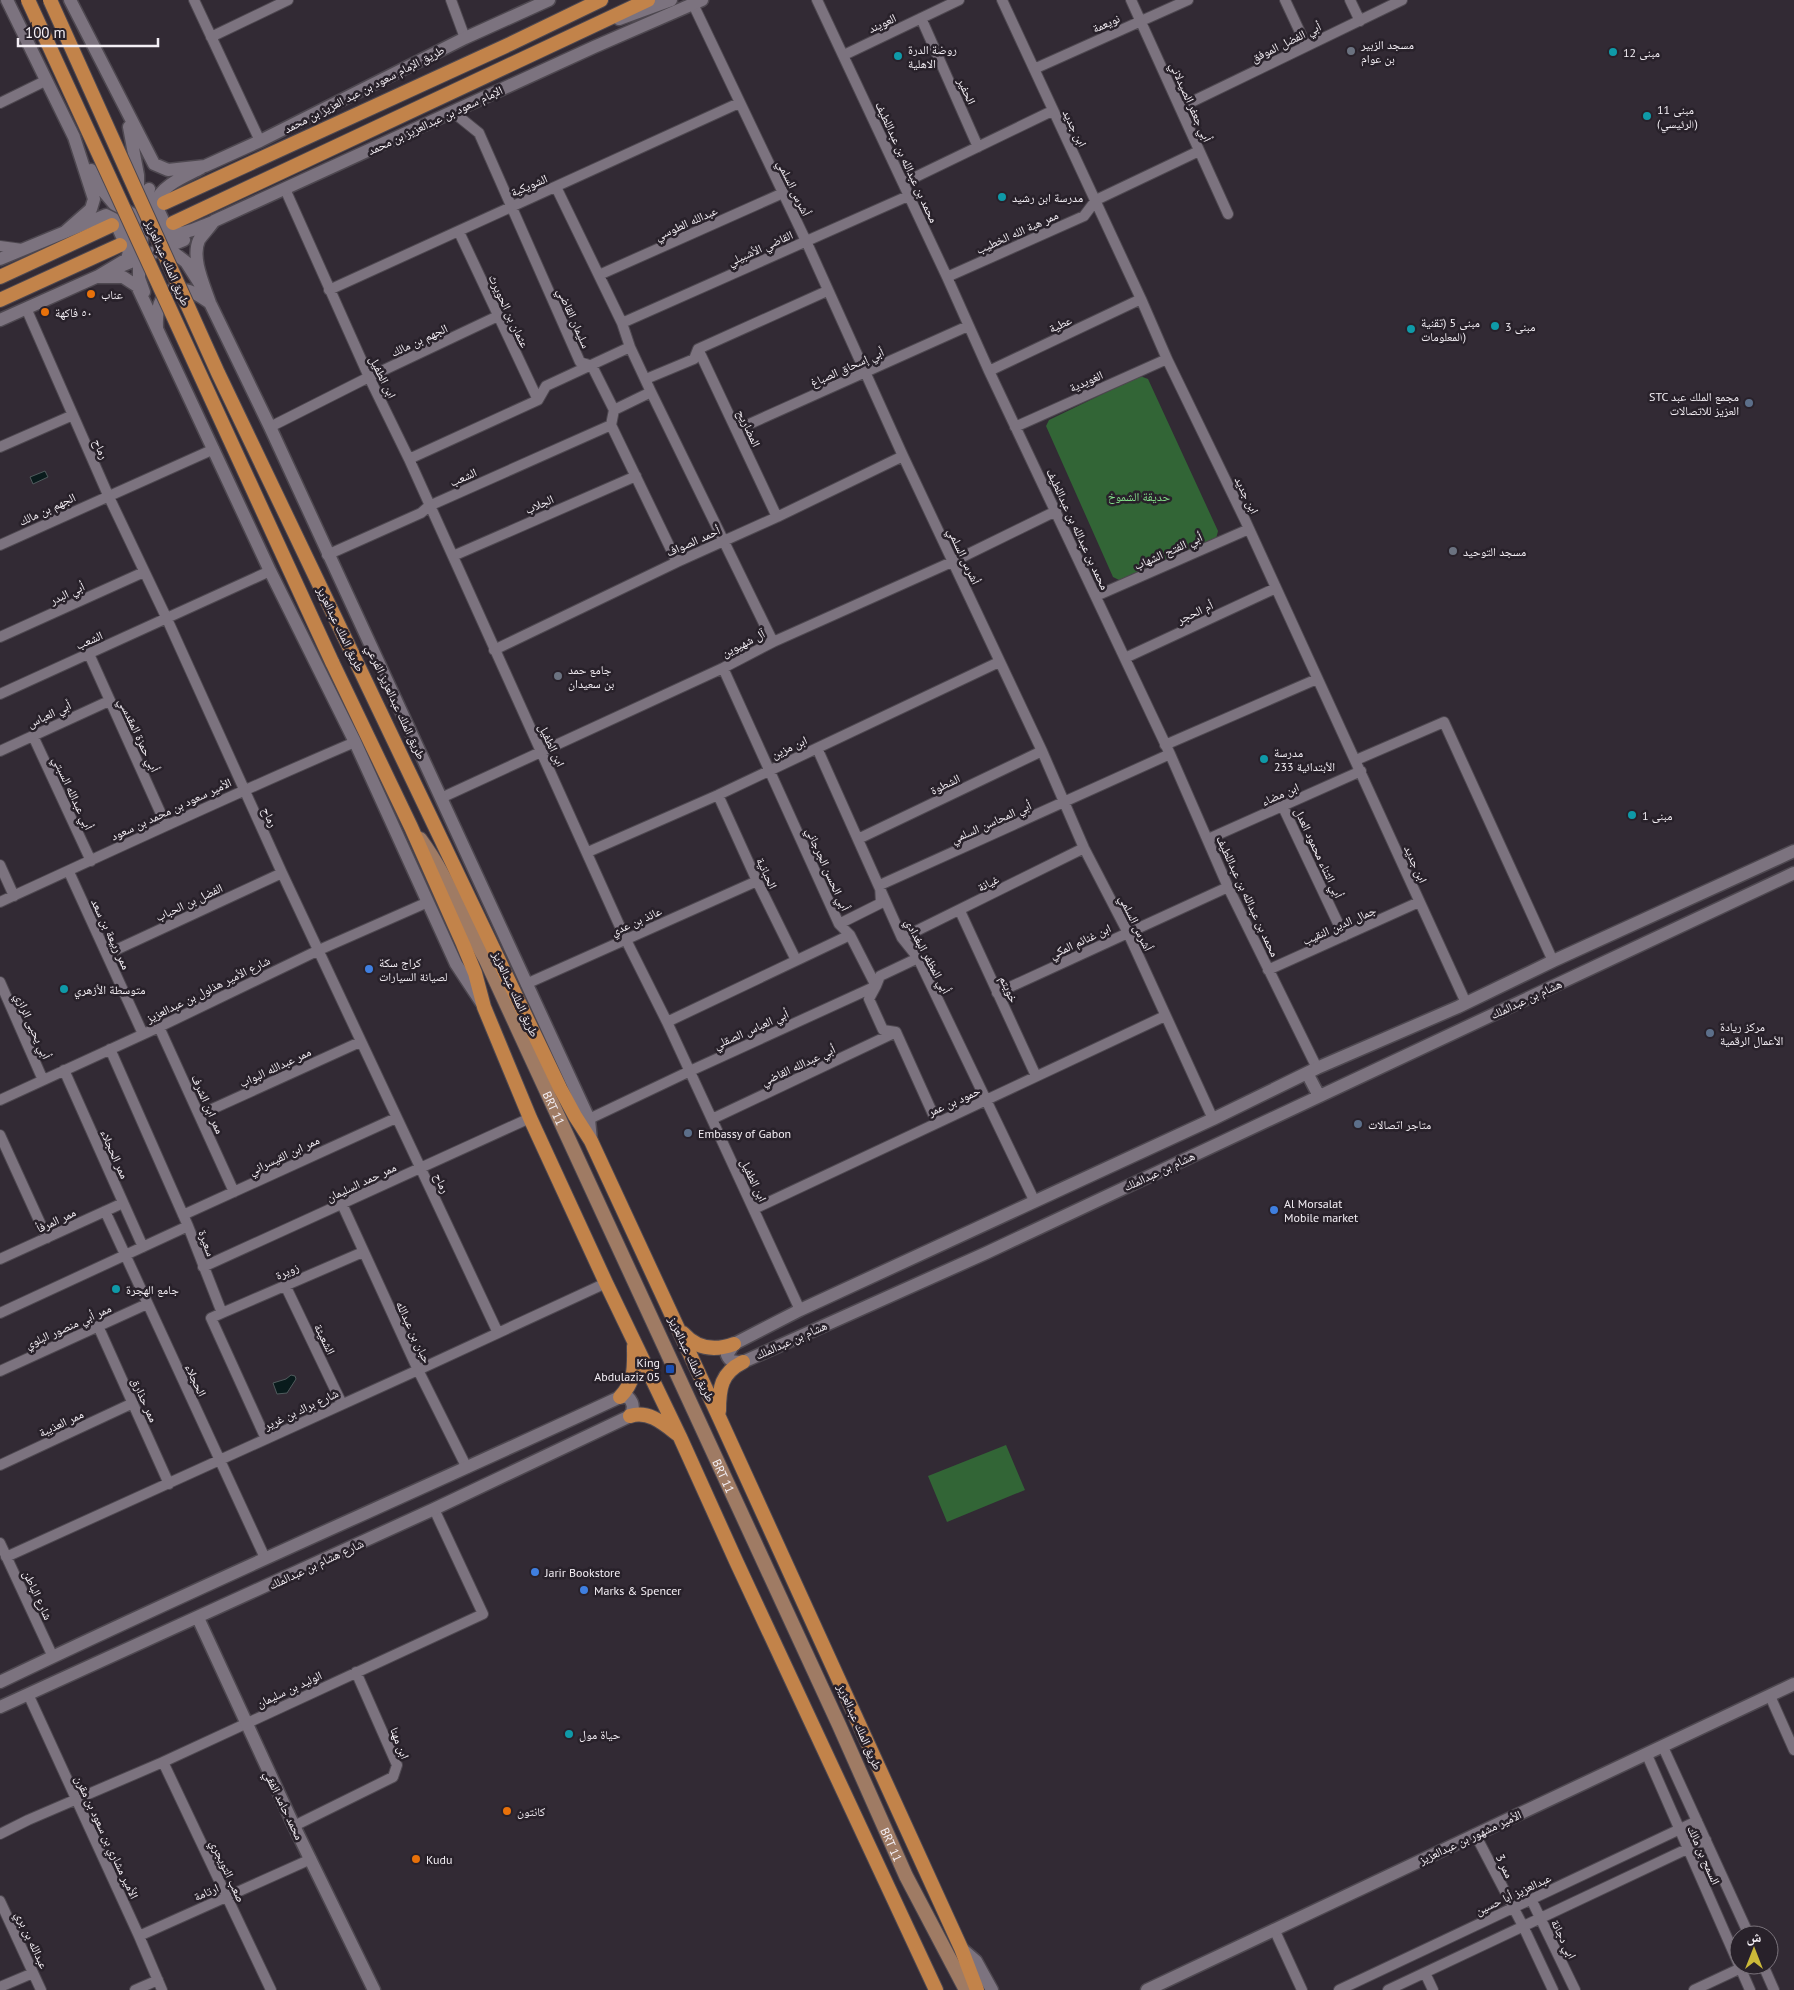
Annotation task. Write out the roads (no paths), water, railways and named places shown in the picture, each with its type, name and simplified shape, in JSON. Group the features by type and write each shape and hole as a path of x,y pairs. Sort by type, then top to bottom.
{"main road":[{"name":"طريق الملك عبدالعزيز","path":"28,0 332,662 411,827 475,973 484,1007 530,1118 936,1990"},
{"name":"طريق الملك عبدالعزيز","path":"50,0 218,374 560,1088 591,1141 719,1416 961,1948 969,1989"},
{"path":"164,203 510,44 601,0"},
{"name":"الإمام سعود بن عبدالعزيز بن محمد","path":"173,223 648,0"},
{"path":"0,277 112,226"},
{"path":"0,300 120,245"},
{"name":"BRT 11","path":"411,827 431,854 443,875 473,938 486,960 835,1716 906,1876 969,1989"},
{"name":"BRT 11","path":"454,865 453,871 456,887 480,939 486,960"},
{"path":"676,1326 690,1341 706,1348 727,1347 734,1344"},
{"path":"620,1397 630,1386 633,1377 634,1342"},
{"path":"719,1416 720,1386 729,1372 743,1362"},
{"path":"630,1416 639,1413 647,1414 680,1437"}],"street":[{"path":"8,0 98,185 114,204 142,222 171,240 184,240"},
{"path":"70,0 125,110 144,198 142,222 135,248 135,260 139,278 158,332"},
{"path":"76,12 81,0"},
{"path":"194,0 260,141"},
{"path":"211,37 288,0"},
{"path":"451,0 466,38"},
{"name":"طريق الإمام سعود بن عبد العزيز بن محمد","path":"125,110 154,164 168,170 205,166 260,141 466,38 549,0"},
{"path":"558,41 671,0"},
{"name":"محمد بن عبدالله بن عبداللطيف","path":"817,0 947,277 988,371 1170,754 1228,887 1268,970 1312,1070"},
{"name":"العويند","path":"844,55 959,0"},
{"name":"ابن جديد","path":"1002,0 1052,111 1096,200 1167,359 1249,529 1356,760 1462,1005"},
{"name":"أبي جعفر الصيدلاني","path":"1131,0 1228,214"},
{"name":"نويعمة","path":"1034,69 1188,0"},
{"path":"1284,0 1306,45"},
{"path":"1350,0 1360,21"},
{"name":"أبي الفضل الموفق","path":"1181,107 1402,0"},
{"name":"أشرس السلمي","path":"697,2 738,103 806,241 903,456 1042,750 1084,848 1128,933 1213,1119"},
{"name":"الإمام سعود بن عبدالعزيز بن محمد","path":"199,265 197,249 200,239 214,221 697,2"},
{"name":"الحفير","path":"921,18 978,147"},
{"path":"0,103 46,81"},
{"name":"الشويكية","path":"330,290 738,103"},
{"path":"74,137 93,164 102,167 114,166 126,156 129,150 125,110"},
{"path":"902,183 1052,111"},
{"name":"سليمان القاضي","path":"453,112 479,133 580,362 592,366 614,410"},
{"path":"66,231 91,209 94,199 74,137"},
{"name":"ممر هبة الله الخطيب","path":"947,277 1084,216 1096,200 1199,151"},
{"path":"66,231 99,210 205,166"},
{"path":"205,166 168,186 159,194 155,203 168,231 173,233 180,234 214,221"},
{"path":"556,187 622,324 651,392 774,642"},
{"name":"ابن الطفيل","path":"285,189 369,377 409,459 494,650 588,852 626,940 668,1022 800,1310"},
{"name":"عبدالله الطوسي","path":"599,275 783,193"},
{"name":"القاضي الأشبيلي","path":"622,324 908,196"},
{"path":"99,210 111,210 142,222 166,247 186,262 210,303"},
{"path":"0,259 106,216 114,219 129,252 127,259 97,277"},
{"path":"0,320 184,240 214,221"},
{"name":"عثمان بن الحويرث","path":"459,232 538,400"},
{"path":"0,246 22,249"},
{"name":"طريق الملك عبدالعزيز الفرعي","path":"199,265 210,303 270,427 589,1119 591,1141"},
{"path":"97,277 123,277 137,286 270,571 355,742 456,964 484,1007"},
{"path":"158,332 156,313 164,295 169,291 186,290 210,303"},
{"path":"646,379 694,359 698,349 827,291"},
{"name":"عطية","path":"988,371 1141,299"},
{"name":"رماح","path":"26,308 108,495 167,619 282,873 498,1333"},
{"name":"الجهم بن مالك","path":"270,427 369,377 498,316"},
{"name":"أبي إسحاق الصباغ","path":"736,430 968,326"},
{"path":"409,459 538,400 546,386 592,366 630,346"},
{"name":"المضاريح","path":"698,349 777,517"},
{"name":"الغويدية","path":"1015,426 1167,359"},
{"path":"651,392 614,410 611,425 676,562"},
{"path":"0,447 73,414"},
{"name":"الشعب","path":"328,555 421,513 429,506 611,425"},
{"name":"الجهم بن مالك","path":"0,544 214,449"},
{"name":"أحمد الصواف","path":"494,650 676,562 777,517 903,456"},
{"name":"الجلاب","path":"453,556 636,476"},
{"name":"آل شهيوين","path":"441,798 723,668 774,642 954,561 1056,511"},
{"name":"أبي الفتح الشهاب","path":"1096,596 1249,529"},
{"name":"الشعب","path":"0,694 270,571"},
{"name":"أبي البدر","path":"0,637 144,572"},
{"name":"أم الحجر","path":"1125,658 1276,588"},
{"name":"أبي حمزة المقدسي","path":"89,654 166,825"},
{"name":"ابن مزين","path":"588,852 718,795 999,662"},
{"name":"أبي الحسن الجرجاني","path":"723,668 839,924 850,935 876,986"},
{"path":"1165,745 1317,678"},
{"name":"أبي العباس","path":"0,750 109,701"},
{"path":"1356,760 1444,722 1553,961"},
{"name":"أبي عبدالله السبتي","path":"32,736 91,861"},
{"name":"الأمير سعود بن محمد بن سعود","path":"0,902 69,872 244,789 355,742"},
{"name":"أبي المظفر البغدادي","path":"817,748 880,885 902,938 918,958 1034,1200"},
{"name":"الشطوة","path":"858,839 1042,750"},
{"name":"أبي المحاسن السلمي","path":"880,885 1170,754"},
{"name":"ابن مضاء","path":"1208,839 1361,771"},
{"name":"الحبانية","path":"718,795 796,960"},
{"name":"أبي الثناء محمود العدل","path":"1283,807 1344,936"},
{"name":"غيانة","path":"902,938 960,911 1084,848"},
{"path":"1788,854 1793,873"},
{"name":"هشام بن عبدالملك","path":"734,1344 800,1310 1034,1200 1213,1119 1312,1070 1462,1005 1553,961 1788,854"},
{"path":"0,865 14,896"},
{"name":"ممر ربيعة بن سعد","path":"69,872 143,1034"},
{"name":"الفضل بن الحباب","path":"107,954 282,873"},
{"name":"هشام بن عبدالملك","path":"743,1362 986,1253 1793,873"},
{"name":"عائذ بن عدي","path":"526,984 757,881"},
{"path":"839,924 881,903 880,885"},
{"name":"ابن غنائم المكي","path":"997,993 1228,887"},
{"name":"شارع الأمير هذلول بن عبدالعزيز","path":"0,1100 159,1027 318,950 428,902"},
{"name":"جمال الدين النقيب","path":"1268,970 1419,902"},
{"name":"خويتم","path":"960,911 1036,1076"},
{"path":"1619,932 1629,951"},
{"path":"668,1022 850,935"},
{"name":"أبي العباس الصقلي","path":"589,1119 876,986 880,976 918,958"},
{"name":"أبي يحيى الرازي","path":"0,982 4,1001 43,1080"},
{"path":"876,986 869,999 883,1030 896,1032 937,1123"},
{"path":"1462,1005 1468,1026"},
{"name":"حمود بن عمر","path":"754,1209 1165,1016"},
{"name":"ممر ابن الشرف","path":"159,1027 234,1192"},
{"name":"أبي عبدالله القاضي","path":"712,1119 896,1032"},
{"name":"ممر عبدالله البواب","path":"199,1115 360,1042"},
{"name":"سعيرة","path":"110,1049 188,1226 222,1313"},
{"name":"ممر الحجلاء","path":"64,1070 143,1247"},
{"path":"1312,1070 1319,1096"},
{"name":"ممر ابن القيسراني","path":"183,1216 396,1118"},
{"name":"ممر حمد السليمان","path":"203,1267 530,1118"},
{"path":"0,1135 47,1238"},
{"name":"ممر المرفأ","path":"0,1259 123,1203"},
{"name":"حبان بن عبدالله","path":"342,1204 418,1370 467,1468"},
{"name":"الحجلاء","path":"105,1211 265,1558"},
{"path":"0,1313 188,1226"},
{"name":"زويرة","path":"222,1313 363,1252"},
{"name":"شارع براك بن غرير","path":"6,1557 220,1461 606,1283"},
{"name":"الشعيثة","path":"285,1285 342,1404"},
{"name":"ممر أبي منصور البلوي","path":"0,1371 147,1304"},
{"path":"222,1313 212,1318 266,1439"},
{"name":"ممر حذارق","path":"98,1326 169,1484"},
{"path":"734,1344 728,1350 728,1358 735,1362 743,1362"},
{"path":"620,1397 628,1397 632,1401 634,1407 630,1416"},
{"name":"شارع هشام بن عبدالملك","path":"0,1682 265,1558 620,1397"},
{"name":"ممر العذيبة","path":"0,1464 133,1404"},
{"name":"شارع هشام بن عبدالملك","path":"0,1707 434,1509 630,1416"},
{"name":"الوليد بن سليمان","path":"0,1834 163,1762 483,1614 434,1509"},
{"name":"شارع الباطن","path":"0,1543 53,1657"},
{"name":"محمد حامد الفقي","path":"198,1618 294,1826 374,1990"},
{"name":"ابن مهنا","path":"294,1826 393,1777 397,1765 356,1672"},
{"name":"الأمير مشهور بن عبدالعزيز","path":"1147,1990 1794,1684"},
{"name":"الأمير مشاري بن سعود بن مقرن","path":"28,1694 140,1936 162,1990"},
{"path":"1770,1696 1794,1750"},
{"name":"السمح بن مالك","path":"1664,1747 1744,1925"},
{"name":"السمح بن مالك","path":"1647,1755 1729,1943"},
{"name":"صعب التويجري","path":"163,1762 271,1990"},
{"name":"عبدالعزيز أبا حسين","path":"1339,1990 1697,1821"},
{"name":"ممر 3","path":"1475,1834 1508,1901 1513,1907"},
{"path":"1388,1990 1706,1840"},
{"name":"ارتامة","path":"140,1936 311,1859"},
{"name":"ابي دجانة","path":"1531,1899 1575,1990"},
{"name":"عبدالله بن بري","path":"0,1901 41,1990"},
{"path":"1513,1907 1553,1990"},
{"path":"1274,1929 1302,1990"},
{"path":"961,1948 976,1961 992,1990"},
{"path":"0,1987 33,1973"},
{"path":"1425,1973 1433,1990"},
{"path":"1694,1990 1729,1973"},
{"name":"السمح بن مالك","path":"1743,1975 1750,1990"},
{"path":"1767,1975 1774,1990"},
{"path":"135,1990 158,1980"}],"place":[{"name":"مسجد الزبير بن عوام","path":"1351,51"},
{"name":"مبنى 12","path":"1613,52"},
{"name":"روضة الدرة الاهلية","path":"898,56"},
{"name":"مبنى 11 (الرئيسي)","path":"1647,116"},
{"name":"مدرسة ابن رشيد","path":"1002,197"},
{"name":"عناب","path":"91,294"},
{"name":"٥٠ فاكهة","path":"45,312"},
{"name":"مبنى 3","path":"1495,326"},
{"name":"مبنى 5 (تقنية المعلومات)","path":"1411,329"},
{"name":"STC مجمع الملك عبد العزيز للاتصالات","path":"1749,403"},
{"name":"مسجد التوحيد","path":"1453,551"},
{"name":"جامع حمد بن سعيدان","path":"558,676"},
{"name":"مدرسة الأبتدائية 233","path":"1264,759"},
{"name":"مبنى 1","path":"1632,815"},
{"name":"كراج سكة لصيانة السيارات","path":"369,969"},
{"name":"متوسطة الأزهري","path":"64,989"},
{"name":"مركز ريادة الأعمال الرقمية","path":"1710,1033"},
{"name":"متاجر اتصالات","path":"1358,1124"},
{"name":"Embassy of Gabon","path":"688,1133"},
{"name":"Al Morsalat Mobile market","path":"1274,1210"},
{"name":"جامع الهجرة","path":"116,1289"},
{"name":"King Abdulaziz 05","path":"670,1369"},
{"name":"Jarir Bookstore","path":"535,1572"},
{"name":"Marks & Spencer","path":"584,1590"},
{"name":"حياة مول","path":"569,1734"},
{"name":"كانتون","path":"507,1811"},
{"name":"Kudu","path":"416,1859"}],"park label":[{"name":"حديقة الشموخ","path":"1139,496"}]}
